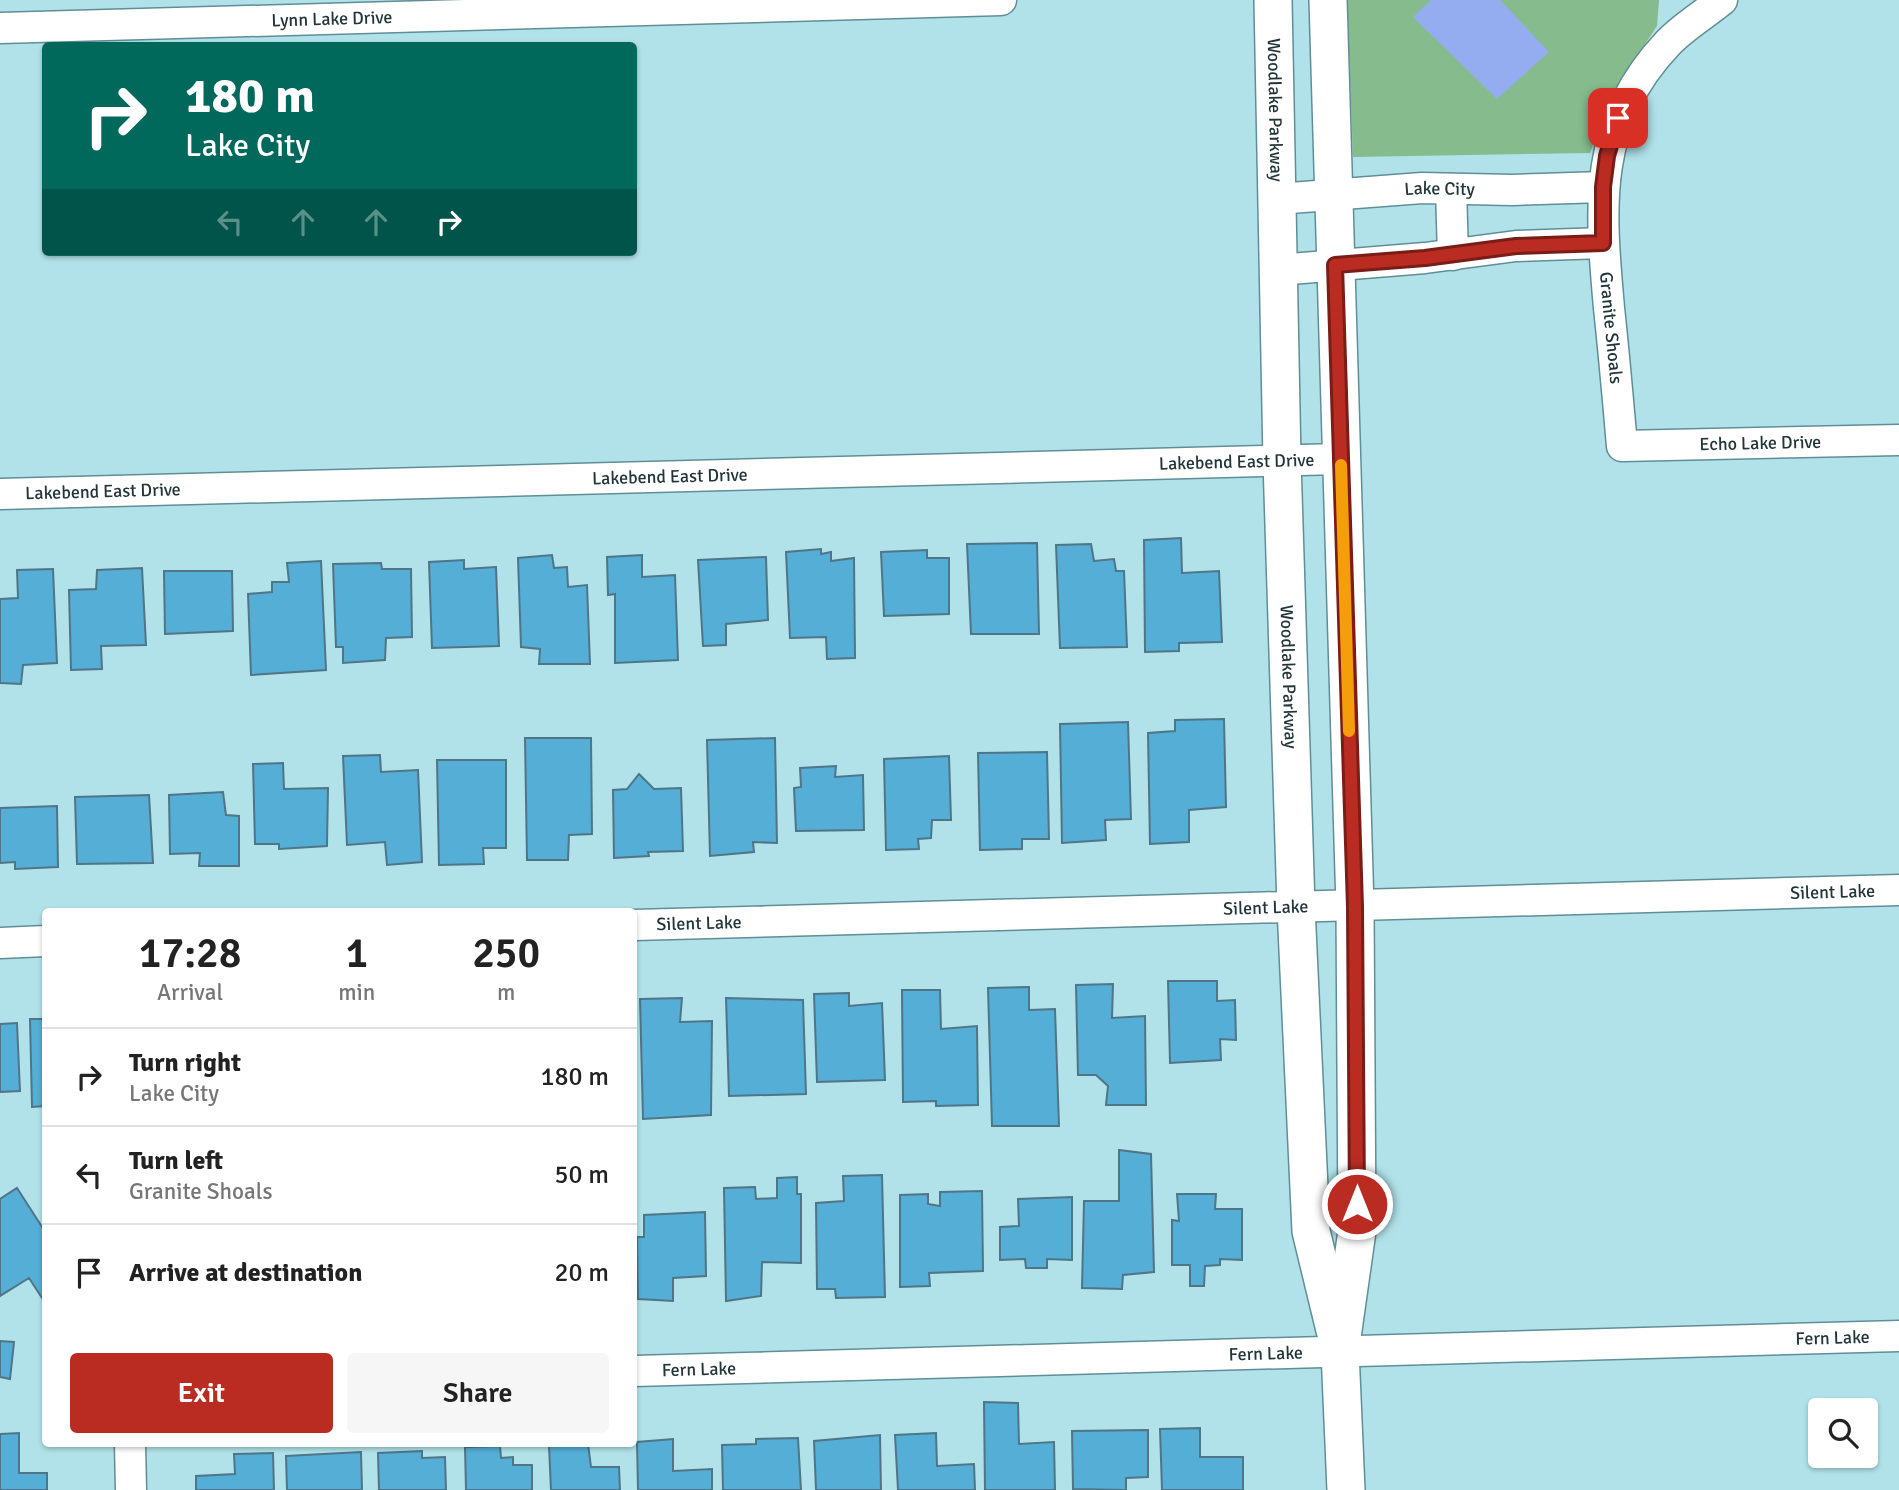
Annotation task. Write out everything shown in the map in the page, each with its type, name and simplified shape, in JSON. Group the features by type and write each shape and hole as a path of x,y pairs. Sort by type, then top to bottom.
{"street":[{"name":"Lynn Lake Drive","path":"0,28 1001,0"},
{"name":"Woodlake Parkway","path":"1273,0 1282,461 1296,907 1311,1231 1340,1352"},
{"name":"Woodlake Parkway","path":"1328,0 1355,907 1357,1231 1340,1352 1346,1490"},
{"name":"Granite Shoals","path":"1622,446 1603,243 1603,187 1607,156 1618,118 1636,85 1668,42 1722,0"},
{"name":"Lake City","path":"1277,199 1422,188 1511,190 1603,187"},
{"path":"1451,188 1453,255"},
{"path":"1278,270 1453,255 1516,246 1603,243"},
{"name":"Echo Lake Drive","path":"1622,446 1899,439"},
{"name":"Lakebend East Drive","path":"0,494 1341,459"},
{"name":"Silent Lake","path":"637,925 1899,890"},
{"path":"0,943 42,941"},
{"name":"Fern Lake","path":"637,1371 1899,1336"},
{"path":"130,1447 131,1490"}],"green space":[{"path":"1347,0 1659,0 1657,26 1610,97 1590,153 1353,157"}],"water":[{"path":"1431,0 1500,0 1549,52 1497,99 1413,17"}],"building":[{"path":"1181,538 1182,573 1219,571 1222,642 1179,643 1179,651 1145,652 1144,540"},
{"path":"1037,543 1039,634 971,634 967,544"},
{"path":"1091,544 1094,561 1114,559 1116,571 1124,571 1127,647 1060,648 1056,545"},
{"path":"821,549 821,554 831,552 831,561 854,558 855,658 827,659 826,637 790,638 786,552"},
{"path":"927,550 927,558 949,558 949,614 884,616 881,552"},
{"path":"552,555 554,568 567,567 568,587 587,585 590,664 539,664 540,649 521,647 518,558"},
{"path":"642,555 642,577 675,575 678,660 615,663 615,594 608,595 607,557"},
{"path":"766,557 768,620 726,624 726,645 703,646 698,560"},
{"path":"464,560 464,569 496,567 499,646 432,648 429,562"},
{"path":"321,561 326,670 251,675 248,594 272,592 272,582 289,582 287,563"},
{"path":"381,563 382,569 411,569 412,637 386,638 385,660 343,663 343,647 336,647 333,564"},
{"path":"142,568 146,645 101,646 102,669 71,670 69,590 96,589 97,570"},
{"path":"53,569 57,663 23,665 21,684 0,683 0,599 18,598 17,570"},
{"path":"164,571 232,571 233,631 165,634"},
{"path":"1224,719 1226,807 1189,810 1189,842 1150,844 1148,733 1175,731 1175,720"},
{"path":"1128,722 1131,819 1105,820 1106,840 1062,843 1060,724"},
{"path":"525,738 591,738 592,834 569,835 568,860 527,860"},
{"path":"775,738 777,843 753,842 754,852 710,856 707,740"},
{"path":"1047,752 1049,839 1022,839 1022,849 980,850 978,753"},
{"path":"380,755 381,772 418,770 422,862 387,865 385,842 347,845 343,756"},
{"path":"949,756 951,820 932,820 931,838 918,839 919,849 886,850 884,759"},
{"path":"437,760 506,760 506,848 483,848 484,864 439,865"},
{"path":"283,763 284,789 328,788 327,846 279,849 279,844 255,844 253,764"},
{"path":"836,766 835,777 863,775 864,830 796,831 794,788 801,787 800,768"},
{"path":"639,774 654,789 681,788 683,851 648,852 649,856 614,858 613,790 627,789"},
{"path":"223,792 226,815 239,816 239,866 199,866 200,853 170,854 169,795"},
{"path":"149,795 153,863 77,864 75,797"},
{"path":"57,806 58,867 15,869 15,862 0,863 0,808"},
{"path":"1168,981 1217,981 1217,1001 1235,1000 1236,1040 1220,1039 1221,1060 1170,1063"},
{"path":"1113,984 1112,1018 1145,1016 1146,1105 1106,1105 1108,1086 1096,1075 1078,1075 1076,985"},
{"path":"1029,987 1029,1010 1055,1009 1059,1126 992,1126 988,988"},
{"path":"902,990 940,990 941,1029 977,1026 978,1105 936,1106 936,1101 903,1102"},
{"path":"849,993 849,1006 882,1003 885,1080 817,1082 814,994"},
{"path":"682,998 680,1022 712,1021 711,1115 643,1119 640,999"},
{"path":"726,998 803,1000 806,1094 729,1096"},
{"path":"30,1019 42,1019 42,1106 32,1107"},
{"path":"17,1023 20,1091 0,1092 0,1024"},
{"path":"1119,1150 1151,1154 1154,1272 1123,1275 1122,1289 1082,1288 1084,1201 1119,1201"},
{"path":"882,1175 885,1297 836,1298 835,1289 817,1289 816,1203 844,1201 843,1176"},
{"path":"797,1177 797,1194 801,1194 801,1263 762,1262 761,1296 726,1301 724,1188 755,1187 756,1199 777,1198 777,1178"},
{"path":"17,1188 42,1227 42,1298 29,1278 0,1296 0,1199"},
{"path":"982,1191 983,1271 929,1273 930,1286 900,1287 900,1195 928,1194 928,1204 940,1206 940,1192"},
{"path":"1177,1194 1216,1194 1215,1209 1242,1209 1242,1260 1220,1259 1220,1265 1205,1266 1204,1286 1190,1286 1190,1265 1172,1265 1172,1220 1179,1221"},
{"path":"1072,1197 1072,1260 1047,1259 1047,1268 1026,1268 1025,1259 1000,1260 1000,1227 1019,1226 1018,1199"},
{"path":"705,1212 706,1276 673,1278 673,1301 638,1299 637,1237 644,1237 644,1215"},
{"path":"0,1341 14,1342 10,1379 0,1377"},
{"path":"984,1402 1018,1403 1019,1444 1054,1442 1055,1490 985,1490"},
{"path":"1200,1428 1200,1457 1243,1457 1243,1490 1162,1490 1160,1429"},
{"path":"1148,1430 1148,1477 1126,1478 1126,1490 1073,1489 1072,1431"},
{"path":"19,1433 19,1473 47,1473 47,1490 0,1490 0,1434"},
{"path":"936,1433 937,1466 974,1464 975,1490 898,1490 895,1435"},
{"path":"880,1435 881,1490 816,1490 814,1441"},
{"path":"798,1438 801,1490 723,1490 722,1445 756,1444 756,1439"},
{"path":"673,1439 673,1471 712,1469 712,1490 638,1490 637,1442"},
{"path":"465,1447 500,1447 501,1458 513,1457 513,1465 532,1465 532,1490 466,1490"},
{"path":"549,1447 588,1447 591,1467 619,1467 620,1490 551,1490"},
{"path":"422,1451 422,1458 445,1457 446,1490 379,1490 378,1453"},
{"path":"361,1452 362,1490 287,1490 286,1456"},
{"path":"273,1453 274,1490 196,1490 196,1476 235,1474 234,1454"}],"slow traffic":[{"path":"1341,465 1349,731"}],"route":[{"path":"1357,1204 1355,907 1335,265 1425,258 1516,246 1603,243 1603,187 1607,156 1618,118"}]}
